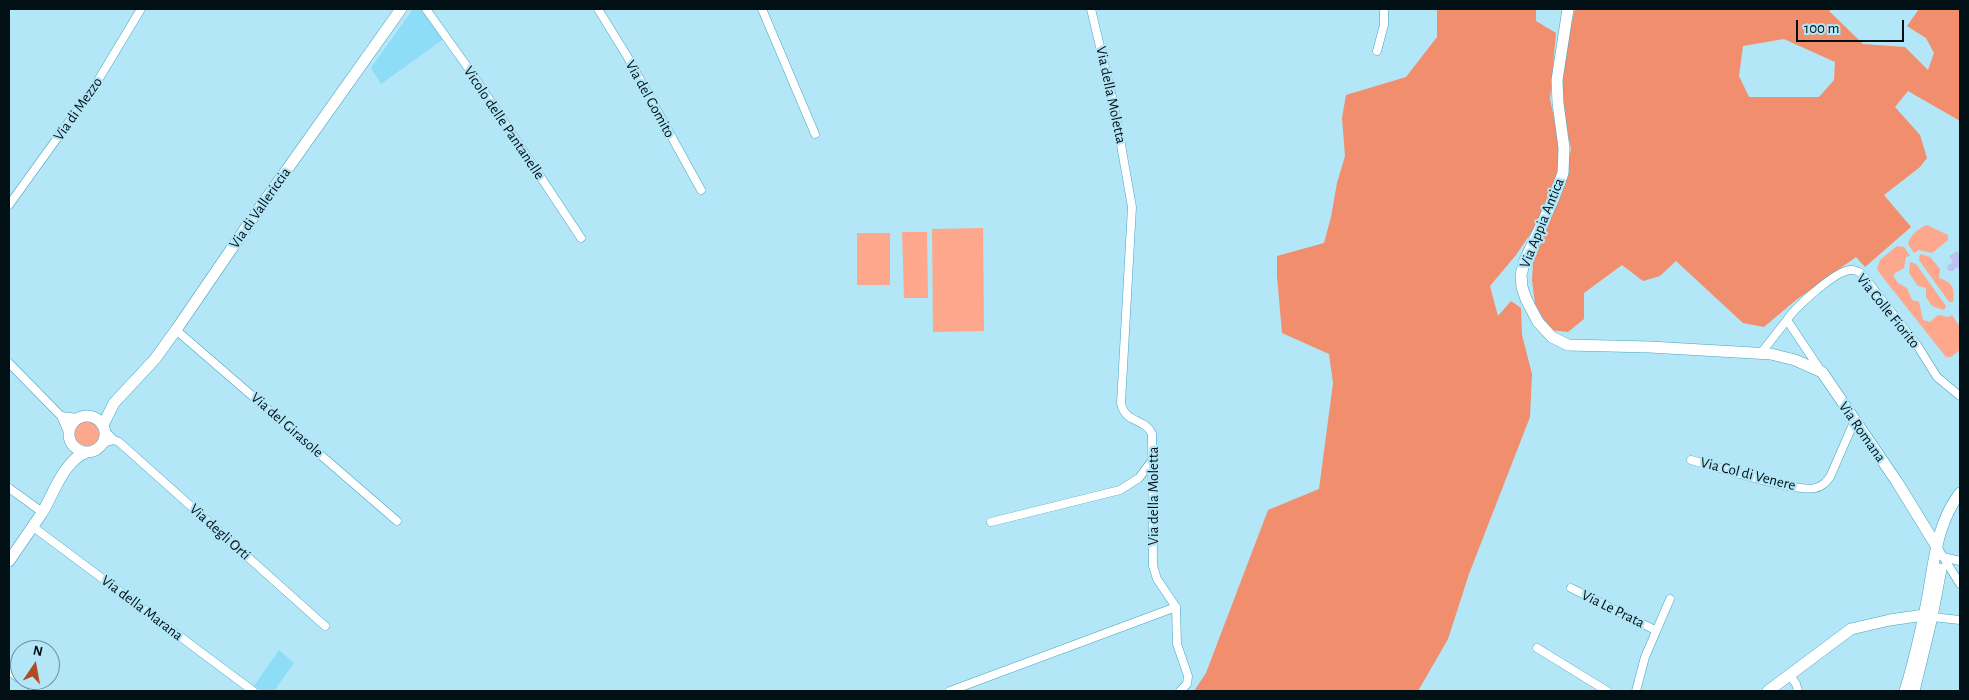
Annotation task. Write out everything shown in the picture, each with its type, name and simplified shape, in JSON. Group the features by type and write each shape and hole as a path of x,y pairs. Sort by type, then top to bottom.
{"street":[{"name":"Via di Mezzo","path":"9,206 94,86 141,9"},
{"name":"Via di Vallericcia","path":"104,428 114,403 155,359 401,9"},
{"name":"Vicolo delle Pantanelle","path":"426,9 471,72 581,238"},
{"name":"Via del Gomito","path":"598,9 627,56 701,190"},
{"path":"762,9 815,134"},
{"name":"Via della Moletta","path":"1091,9 1114,105 1132,207 1121,403 1126,416 1146,426 1151,432 1154,569 1158,582 1176,607"},
{"path":"1377,51 1383,30 1384,9"},
{"name":"Via Appia Antica","path":"1568,9 1557,88 1564,143 1564,165 1560,184 1522,267 1521,283 1528,303 1538,322 1555,340 1564,344 1761,353"},
{"name":"Via Colle Fiorito","path":"1787,320 1802,302 1842,272 1858,271 1912,338 1937,378 1960,396"},
{"path":"1787,320 1822,372 1795,360 1761,353 1787,320"},
{"name":"Via del Girasole","path":"176,330 397,521"},
{"path":"9,363 61,416 76,448 87,452"},
{"name":"Via Romana","path":"1822,372 1854,422 1897,482 1940,552"},
{"name":"Via di Vallericcia","path":"84,417 114,403"},
{"path":"9,561 42,512 68,467 80,455 94,451 109,442 104,428 95,417 61,416"},
{"path":"68,467 70,426 84,417"},
{"name":"Via Col di Venere","path":"1691,460 1793,487 1815,488 1824,484 1830,477 1854,422"},
{"name":"Via degli Orti","path":"109,442 119,442 325,626"},
{"path":"991,522 1120,490 1139,478 1153,459"},
{"path":"9,488 42,512"},
{"path":"1914,691 1946,515 1960,493"},
{"path":"1940,552 1960,505"},
{"name":"Via della Marana","path":"32,526 253,691"},
{"path":"1940,552 1960,561"},
{"path":"1940,552 1960,584"},
{"name":"Via Le Prata","path":"1571,588 1655,630"},
{"name":"Via Le Prata","path":"1636,691 1645,657 1670,598"},
{"path":"950,691 1176,607 1177,644 1188,676 1186,686 1180,691"},
{"path":"1905,691 1928,616"},
{"path":"1768,691 1854,627 1928,616 1960,620"},
{"path":"1537,648 1608,691"},
{"path":"1789,674 1796,684 1798,691"}],"shaded area":[{"path":"413,9 424,9 445,38 381,84 371,68"},
{"path":"1437,9 1536,9 1536,21 1556,33 1550,99 1560,146 1559,169 1539,221 1516,255 1490,286 1498,316 1511,301 1521,308 1522,335 1532,374 1530,417 1469,574 1448,639 1418,691 1194,691 1206,673 1268,510 1319,489 1333,383 1329,354 1282,333 1277,256 1324,243 1345,156 1342,118 1346,95 1406,77 1437,37"},
{"path":"1575,9 1832,9 1829,11 1863,44 1905,47 1928,70 1934,53 1926,38 1907,26 1919,9 1960,9 1960,121 1908,91 1895,107 1920,135 1927,158 1920,167 1884,195 1911,227 1865,267 1856,257 1796,300 1764,327 1743,323 1676,261 1660,276 1643,281 1622,265 1584,293 1584,319 1568,332 1550,330 1535,304 1532,280 1533,262 1560,196 1571,149 1561,103 1566,45","holes":["1784,39 1835,62 1834,80 1819,97 1749,97 1739,76 1743,46"]},
{"path":"1927,225 1948,235 1948,240 1932,253 1919,250 1914,253 1908,244 1909,241 1915,232"},
{"path":"983,228 984,331 933,332 932,229"},
{"path":"902,232 927,232 928,298 904,298"},
{"path":"857,233 890,233 890,285 857,285"},
{"path":"1897,246 1904,247 1910,256 1906,257 1904,268 1894,274 1894,277 1898,283 1907,288 1912,300 1919,302 1923,320 1930,322 1938,315 1949,317 1952,315 1960,327 1960,350 1951,357 1946,357 1877,269 1880,260"},
{"path":"1957,251 1960,256 1960,270 1957,267 1954,271 1950,271 1947,269 1948,265 1953,262 1949,256"},
{"path":"1920,254 1930,257 1940,269 1939,278 1951,285 1954,293 1953,302 1949,302 1919,260"},
{"path":"1910,262 1916,264 1946,306 1944,310 1932,306 1926,297 1926,288 1918,286 1909,273"},
{"path":"87,420 96,424 100,433 96,442 87,446 78,442 74,433 78,424"},
{"path":"279,650 294,663 274,691 261,691 254,686"}]}
